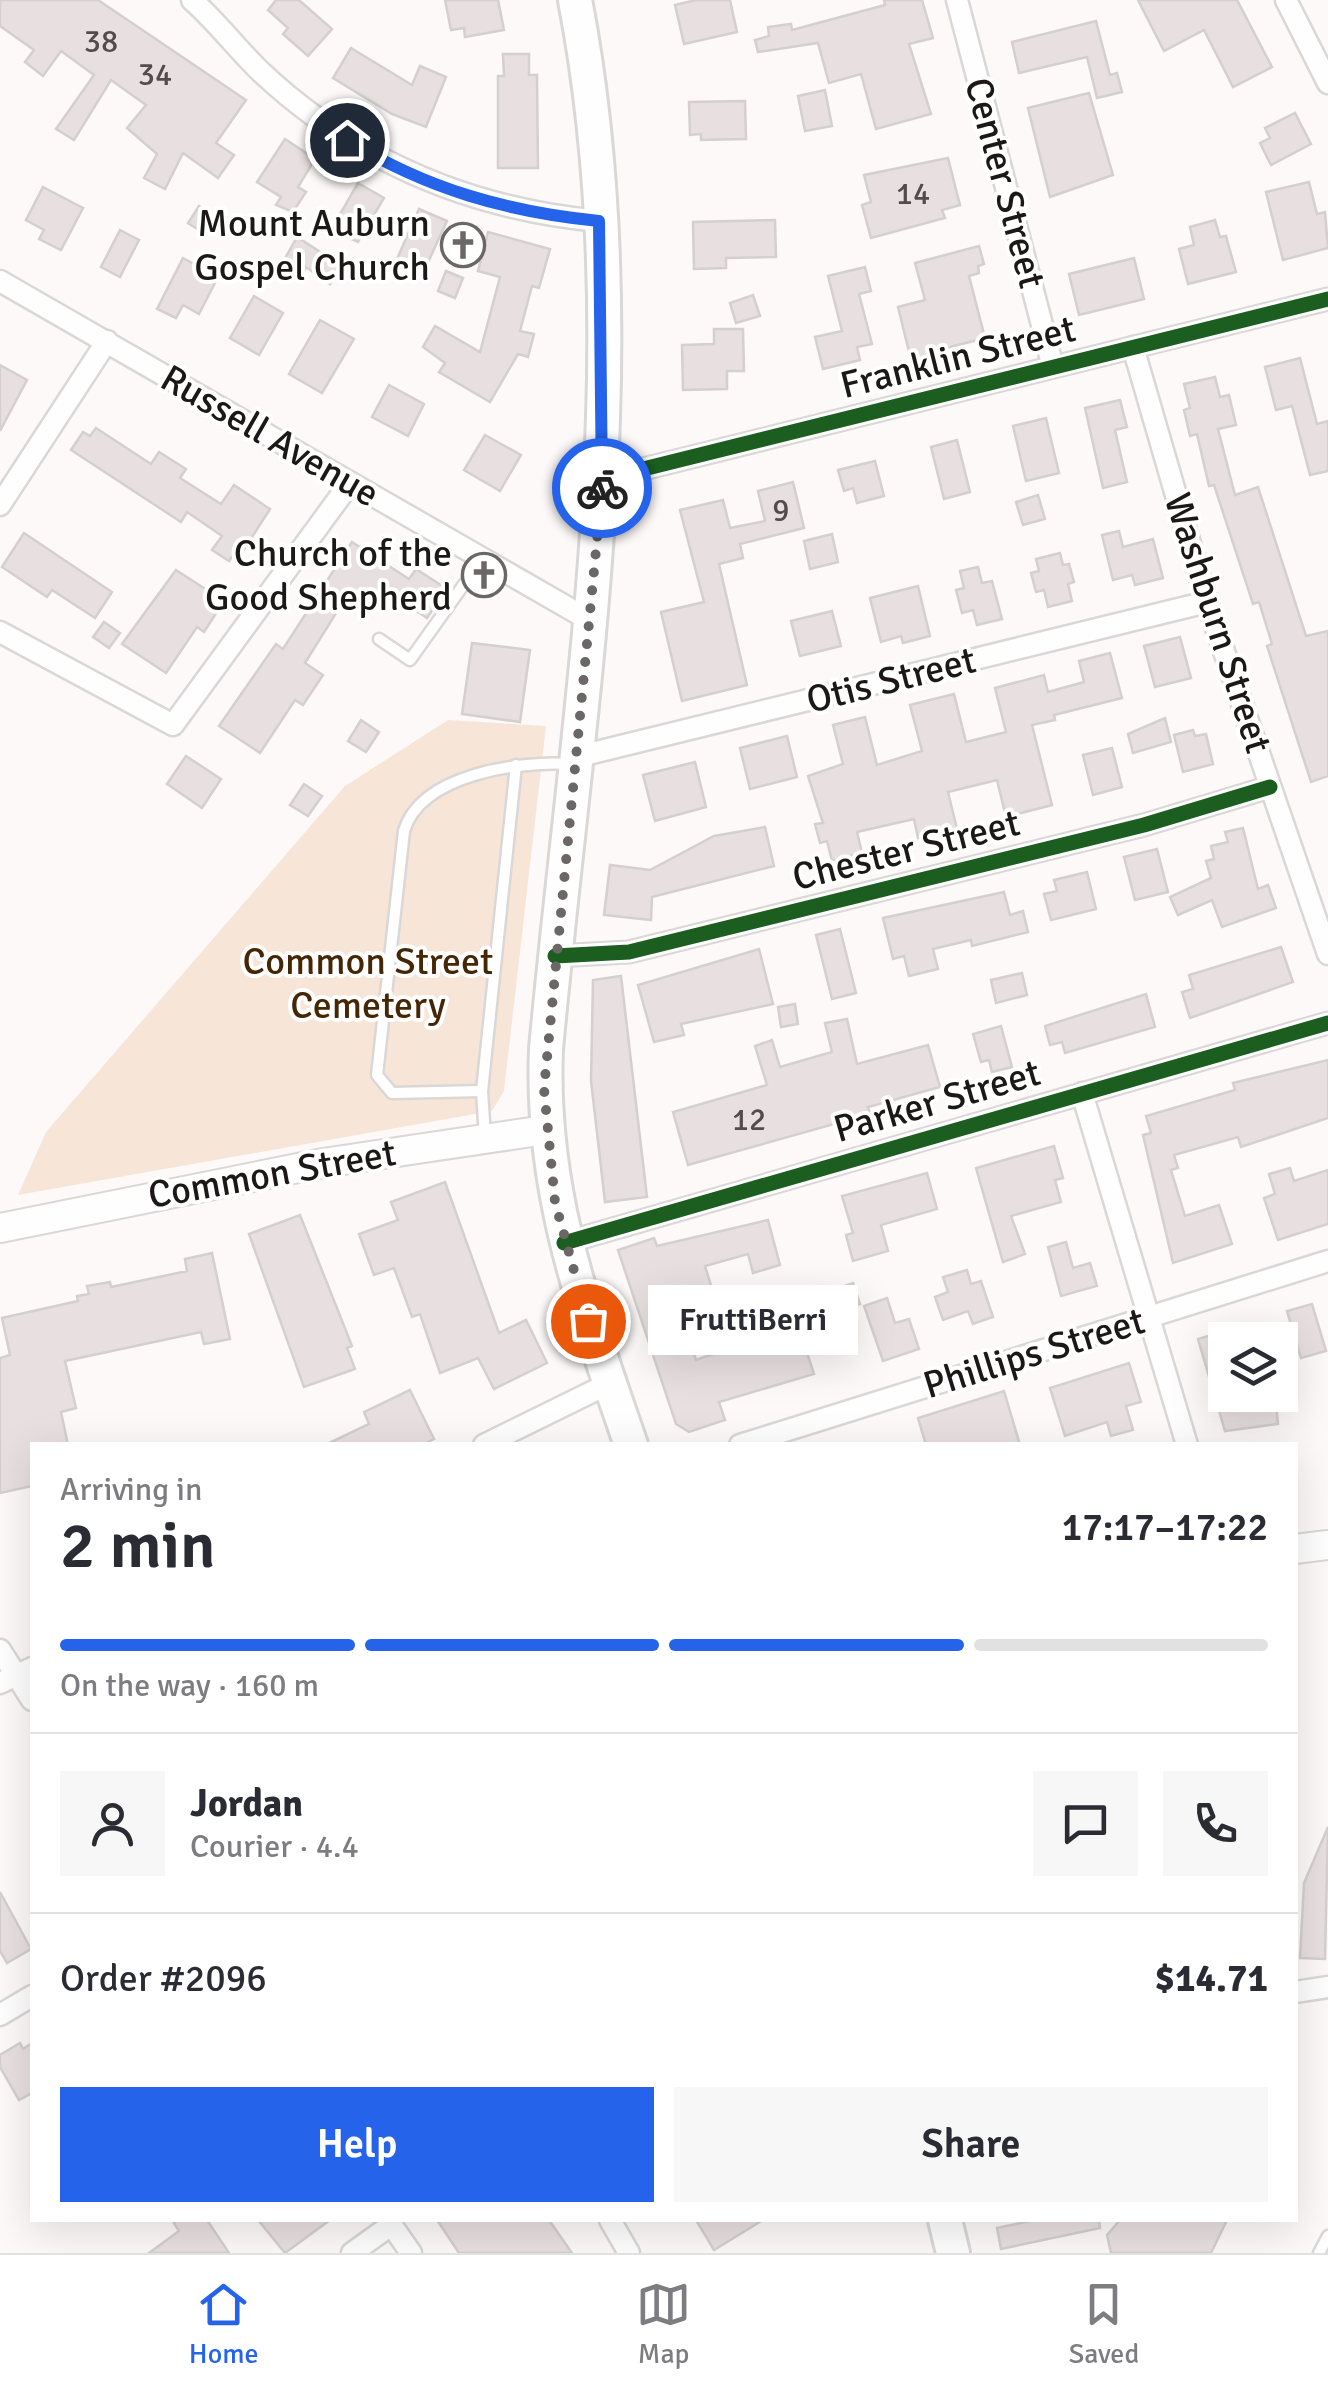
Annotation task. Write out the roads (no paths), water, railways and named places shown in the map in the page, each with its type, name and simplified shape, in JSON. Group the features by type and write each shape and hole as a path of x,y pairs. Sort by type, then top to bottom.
{"main road":[{"path":"575,0 593,115 599,221 603,478 554,956 546,1048 545,1130 564,1243 630,1442"},
{"name":"Common Street","path":"0,1228 230,1180 545,1130"},
{"path":"1298,1549 1328,1545"},
{"path":"945,2222 953,2253"}],"street":[{"path":"193,0 288,96 379,160 484,202 599,221"},
{"name":"Center Street","path":"957,0 1053,367"},
{"path":"1286,0 1328,83"},
{"name":"Russell Avenue","path":"0,281 591,621"},
{"name":"Franklin Street","path":"603,478 1328,299"},
{"path":"0,505 107,342"},
{"name":"Washburn Street","path":"1134,347 1207,602 1328,954"},
{"path":"0,632 173,725 350,483"},
{"name":"Otis Street","path":"575,761 1207,602"},
{"name":"Chester Street","path":"554,956 629,952 1144,825 1270,787"},
{"name":"Parker Street","path":"564,1243 1328,1022"},
{"path":"1082,1094 1186,1442"},
{"name":"Phillips Street","path":"749,1442 1328,1261"},
{"path":"490,1442 610,1383"},
{"path":"0,1650 30,1697"},
{"path":"1298,1992 1328,1987"},
{"path":"0,2015 30,1997"},
{"path":"352,2253 390,2222 412,2253"},
{"path":"611,2222 628,2253"}],"lane":[{"path":"379,639 410,660 482,558"},
{"path":"482,1091 392,1093 380,1082 377,1067 408,819 415,807 439,790 516,765 575,761"},
{"path":"485,1138 482,1091 516,765"},
{"path":"1319,2253 1328,2236"}],"place":[{"name":"Mount Auburn Gospel Church","path":"463,245"},
{"name":"Church of the Good Shepherd","path":"484,575"},
{"name":"FruttiBerri","path":"588,1321"}],"park label":[{"name":"Common Street Cemetery","path":"368,983"}]}
